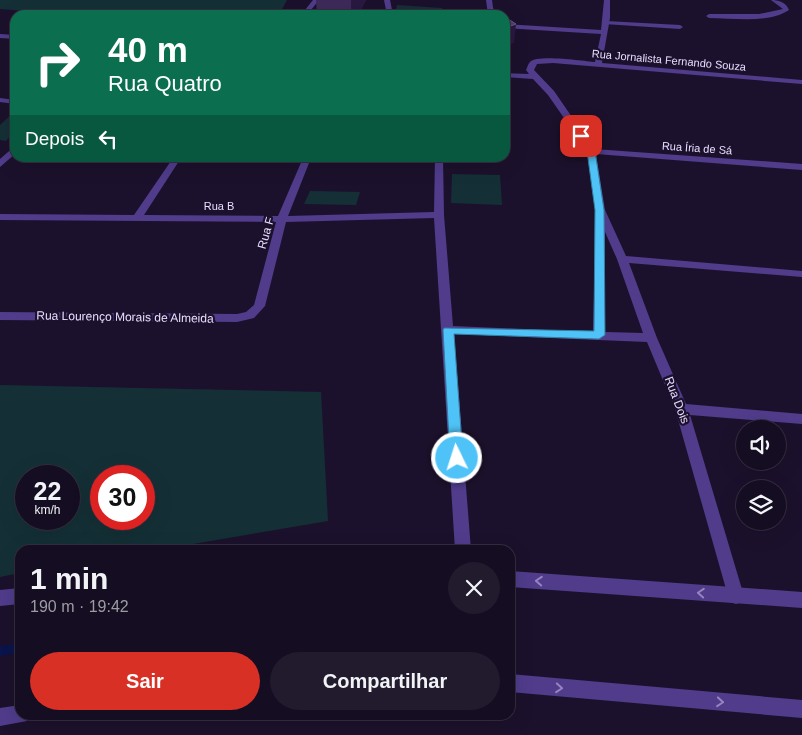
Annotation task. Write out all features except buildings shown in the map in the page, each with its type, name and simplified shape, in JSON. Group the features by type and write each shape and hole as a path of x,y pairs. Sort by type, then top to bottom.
{"street":[{"path":"308,10 316,0"},
{"path":"598,66 606,23 607,0"},
{"path":"708,16 769,15 786,10 785,7 774,0"},
{"path":"606,23 680,27"},
{"path":"510,26 603,32"},
{"name":"Rua Jornalista Fernando Souza","path":"535,77 530,70 532,64 535,62 553,61 802,82"},
{"path":"510,75 535,77"},
{"name":"Rua Dois","path":"535,77 551,93 591,151 600,210 599,335"},
{"name":"Rua Íria de Sá","path":"591,151 802,167"},
{"path":"0,164 10,154"},
{"path":"136,219 174,162"},
{"name":"Rua F","path":"250,315 259,306 282,218 305,162"},
{"path":"439,162 439,215 463,545"},
{"name":"Rua Dois","path":"600,210 622,259 651,338 682,409 736,596"},
{"name":"Rua B","path":"0,217 136,219 439,215"},
{"path":"622,259 802,274"},
{"name":"Rua Lourenço Morais de Almeida","path":"0,316 237,318 250,315"},
{"path":"448,330 651,338"},
{"path":"682,409 802,419"},
{"path":"515,579 802,600"},
{"path":"0,598 15,596"},
{"path":"515,683 802,709"},
{"path":"0,717 15,715"}],"green space":[{"path":"0,0 287,0 282,10 0,9"},
{"path":"397,5 442,8 443,10 396,10"},
{"path":"10,116 10,137 6,141 0,140 0,125"},
{"path":"452,174 500,175 502,205 451,203"},
{"path":"310,191 360,192 356,205 304,204"},
{"path":"0,385 321,392 328,521 187,545 15,545 15,574 0,577"}],"waterway":[{"path":"0,651 15,649"}],"route":[{"path":"457,458 448,330 599,335 600,210 591,151 581,136"}]}
